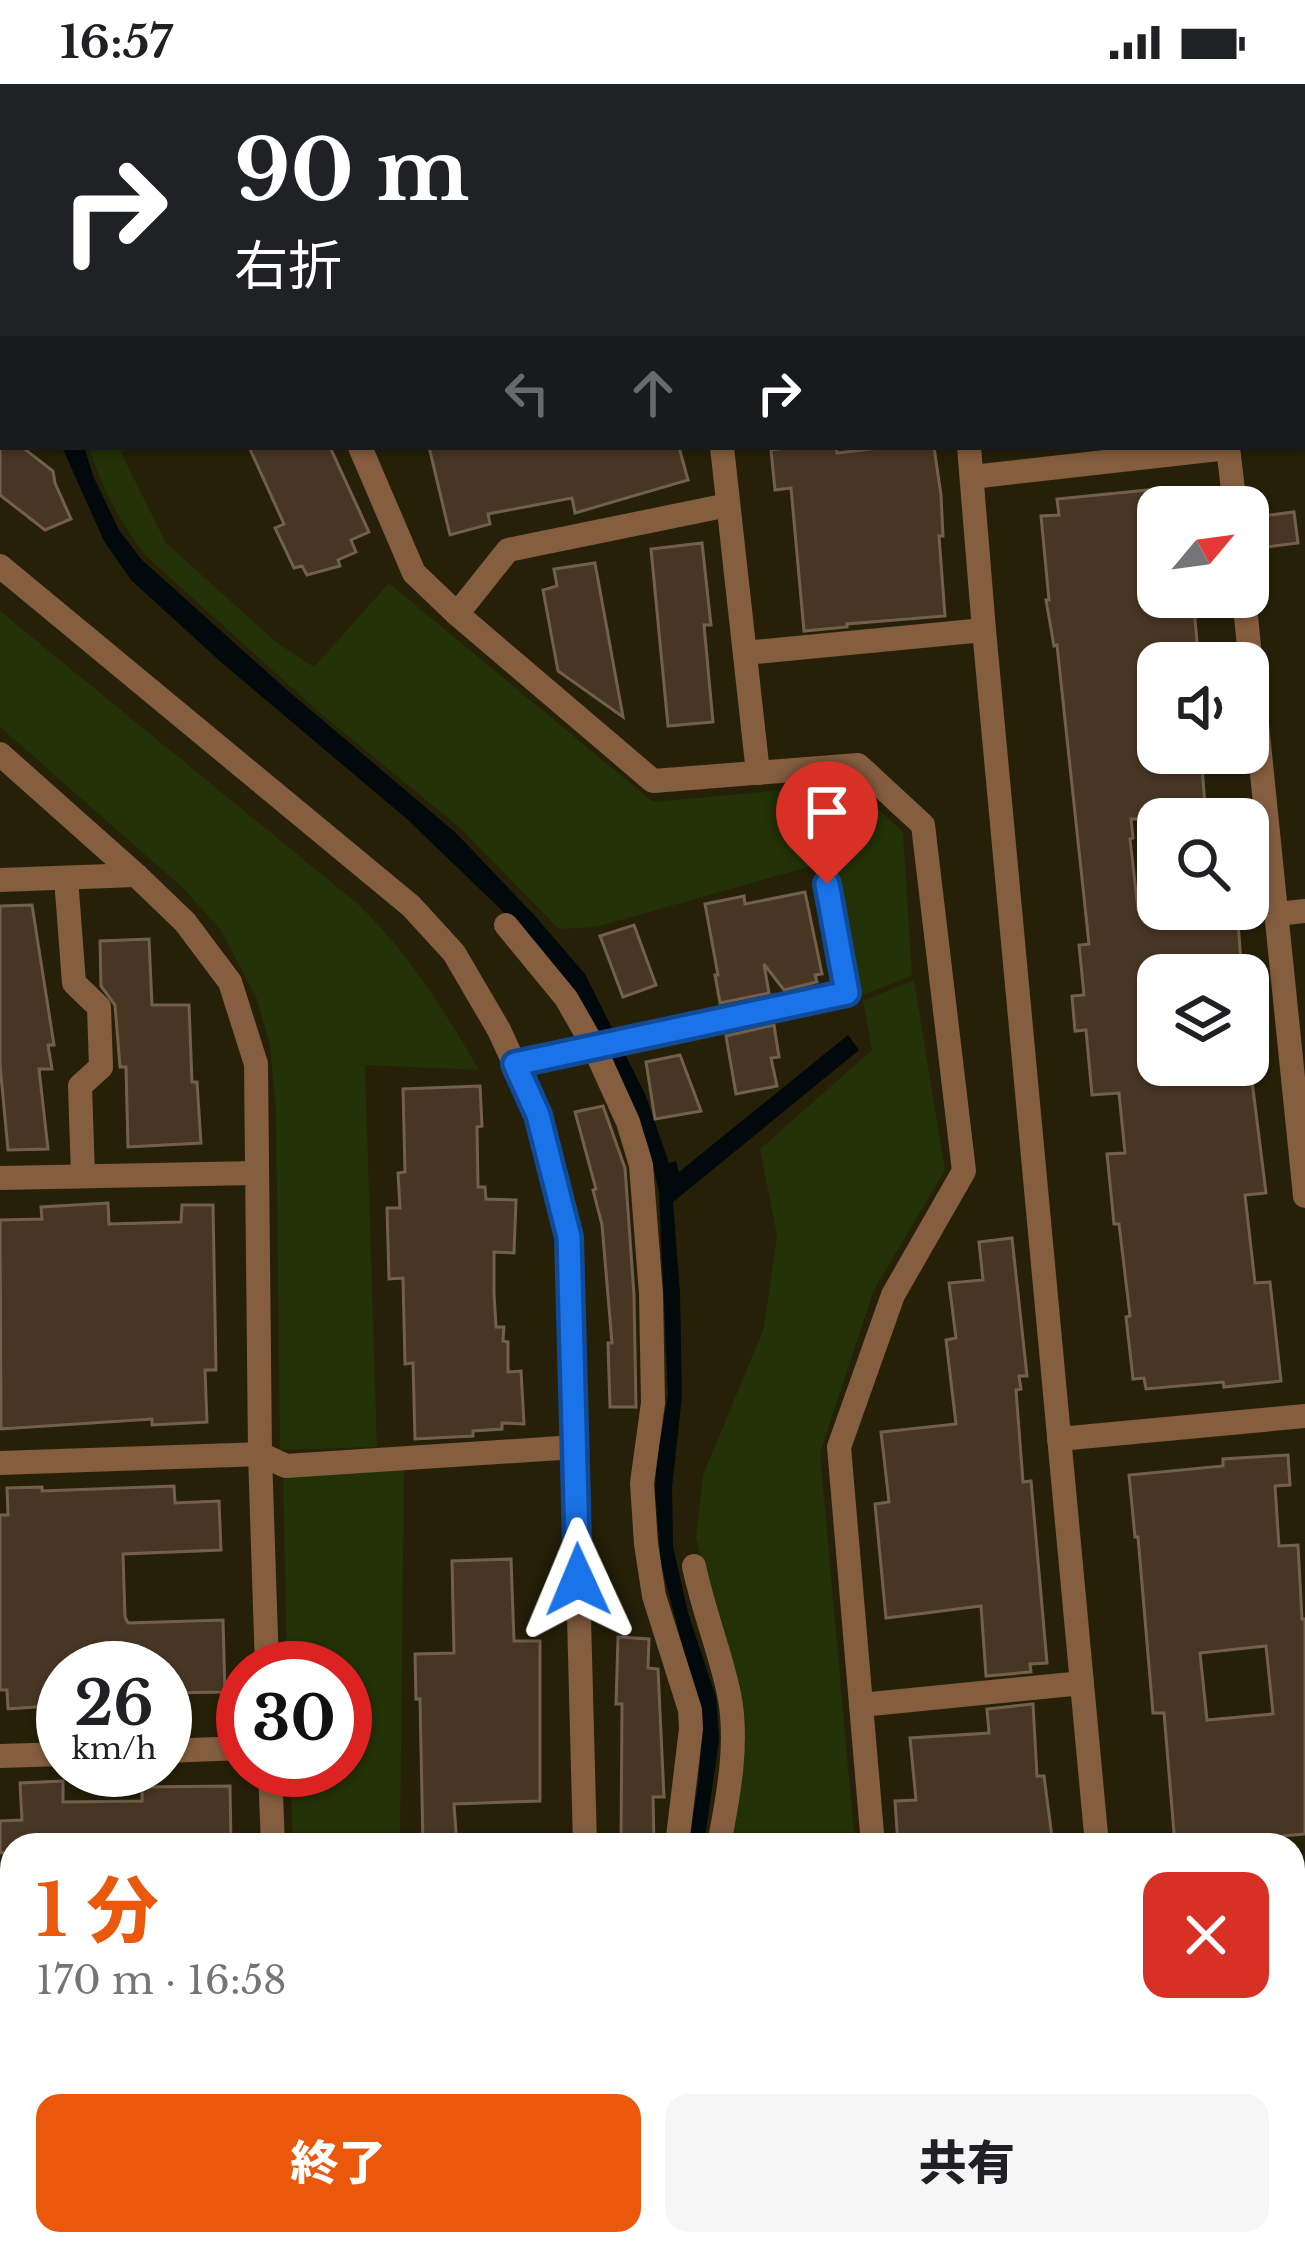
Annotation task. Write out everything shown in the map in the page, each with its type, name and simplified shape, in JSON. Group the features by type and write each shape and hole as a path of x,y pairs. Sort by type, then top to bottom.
{"street":[{"path":"361,450 414,573 653,781 857,765 923,825 964,1172 892,1295 839,1447 873,1833"},
{"path":"722,450 758,772"},
{"path":"969,450 1096,1833"},
{"path":"973,477 1210,450"},
{"path":"1228,450 1232,486"},
{"path":"457,614 508,550 728,505"},
{"path":"0,566 411,906 454,953 515,1064 538,1115 569,1237 585,1833"},
{"path":"1246,618 1305,1196"},
{"path":"745,653 984,630"},
{"path":"0,754 185,922 230,982 256,1064 266,1641"},
{"path":"0,880 136,875"},
{"path":"66,878 74,983 99,1007 101,1067 80,1085 82,1176"},
{"path":"515,1064 847,993 827,884"},
{"path":"1277,914 1305,911"},
{"path":"506,925 566,998 594,1047 628,1122 640,1165 651,1294 653,1402 642,1484 646,1544 654,1596 690,1710 678,1833"},
{"path":"0,1178 257,1173"},
{"path":"1060,1439 1305,1416"},
{"path":"0,1463 260,1454 286,1466 574,1447"},
{"path":"694,1566 729,1695 734,1742 721,1833"},
{"path":"861,1705 1082,1683"},
{"path":"0,1756 36,1755"},
{"path":"271,1797 273,1833"}],"green space":[{"path":"90,450 126,450 121,453 166,543 276,642 314,667 389,583 653,802 837,785 858,791 903,832 912,976 862,995 835,882 822,863 596,927 559,929 459,827 321,714 146,556 99,477"},
{"path":"0,611 358,904 424,982 479,1070 365,1065 377,1447 280,1450 276,1111 270,1046 257,999 220,929 182,887 0,727"},
{"path":"914,980 945,1170 874,1290 820,1453 854,1833 733,1833 745,1740 743,1714 696,1538 703,1475 764,1328 777,1236 760,1149 872,1050 863,1001"},
{"path":"404,1468 400,1833 293,1833 291,1797 372,1797 372,1641 286,1641 283,1474"}],"shaded area":[{"path":"63,450 85,450 119,530 142,560 456,833 585,974 645,1094 669,1163 676,1161 679,1172 848,1035 859,1050 673,1202 682,1396 672,1487 673,1546 688,1613 716,1697 719,1740 706,1833 690,1833 703,1724 661,1564 655,1491 668,1394 659,1192 648,1144 614,1069 519,927 407,819 131,580 104,541"}],"building":[{"path":"0,450 26,450 53,471 71,519 45,530 0,495"},
{"path":"250,450 331,450 369,532 351,540 356,552 338,560 340,566 307,575 302,566 294,568 275,528 284,524"},
{"path":"430,450 680,450 688,480 575,513 572,498 488,514 490,524 450,535"},
{"path":"771,450 934,450 941,495 945,616 804,631 791,488 775,490"},
{"path":"1137,491 1137,618 1195,618 1197,642 1137,642 1137,774 1203,774 1204,798 1137,798 1130,839 1137,930 1239,930 1240,954 1137,954 1137,1086 1253,1086 1266,1193 1245,1195 1255,1283 1270,1282 1281,1381 1146,1389 1144,1378 1133,1379 1126,1317 1130,1316 1107,1154 1125,1153 1119,1093 1092,1095 1086,1030 1075,1031 1072,996 1084,995 1079,945 1089,944 1057,645 1046,600 1041,516 1059,515 1057,499"},
{"path":"1294,512 1298,543 1269,547 1269,515"},
{"path":"702,543 711,625 704,625 713,722 668,726 651,549"},
{"path":"595,563 623,717 558,671 543,590 557,586 554,569"},
{"path":"805,892 822,974 815,975 817,982 784,990 764,964 769,993 720,1003 705,904 744,896 745,904"},
{"path":"32,905 54,1045 48,1045 52,1069 39,1069 48,1149 8,1150 0,1065 0,906"},
{"path":"634,925 656,985 623,997 600,936"},
{"path":"149,939 152,1005 189,1005 192,1082 197,1082 201,1143 128,1147 126,1067 120,1067 115,1005 101,986 100,941"},
{"path":"774,1025 779,1057 771,1058 777,1086 736,1094 726,1036"},
{"path":"680,1055 701,1111 655,1119 646,1062"},
{"path":"480,1086 478,1187 485,1187 486,1199 516,1200 514,1253 494,1252 494,1293 496,1327 504,1327 503,1341 508,1342 508,1372 521,1371 524,1424 502,1423 502,1429 473,1431 473,1436 415,1439 413,1363 405,1364 403,1278 389,1279 387,1208 400,1208 398,1173 405,1172 403,1089"},
{"path":"603,1106 625,1168 636,1407 610,1407 608,1343 612,1343 602,1225 575,1112"},
{"path":"108,1203 109,1224 181,1222 182,1205 213,1205 216,1370 205,1370 207,1422 152,1425 152,1419 1,1429 0,1220 42,1219 41,1207"},
{"path":"1012,1238 1027,1376 1019,1376 1021,1389 1016,1390 1023,1482 1031,1481 1047,1663 1030,1664 1031,1672 986,1676 981,1606 886,1618 875,1504 889,1502 881,1432 956,1424 946,1340 956,1338 949,1283 983,1280 979,1242"},
{"path":"1288,1455 1290,1485 1275,1486 1279,1546 1298,1545 1305,1619 1305,1833 1174,1833 1164,1713 1153,1713 1129,1475 1223,1466 1223,1459","holes":["1266,1646 1273,1714 1207,1720 1200,1653"]},
{"path":"174,1486 175,1503 219,1501 221,1550 123,1554 128,1623 223,1620 224,1641 216,1641 216,1692 192,1693 192,1641 36,1641 36,1707 8,1709 7,1690 0,1690 0,1515 8,1515 7,1488 42,1487 42,1491"},
{"path":"511,1559 514,1641 540,1641 540,1801 454,1804 456,1833 423,1833 415,1654 454,1653 452,1561"},
{"path":"618,1637 649,1639 648,1668 658,1669 664,1797 653,1797 654,1833 621,1833 622,1704 616,1704"},
{"path":"1033,1704 1037,1776 1044,1776 1051,1833 897,1833 895,1801 916,1800 910,1738 989,1733 987,1709"},
{"path":"36,1782 36,1797 63,1797 63,1802 192,1797 192,1786 216,1786 216,1797 230,1797 231,1833 0,1833 0,1821 22,1820 20,1783"}],"route":[{"path":"578,1580 569,1237 538,1115 515,1064 847,993 827,884"}]}
